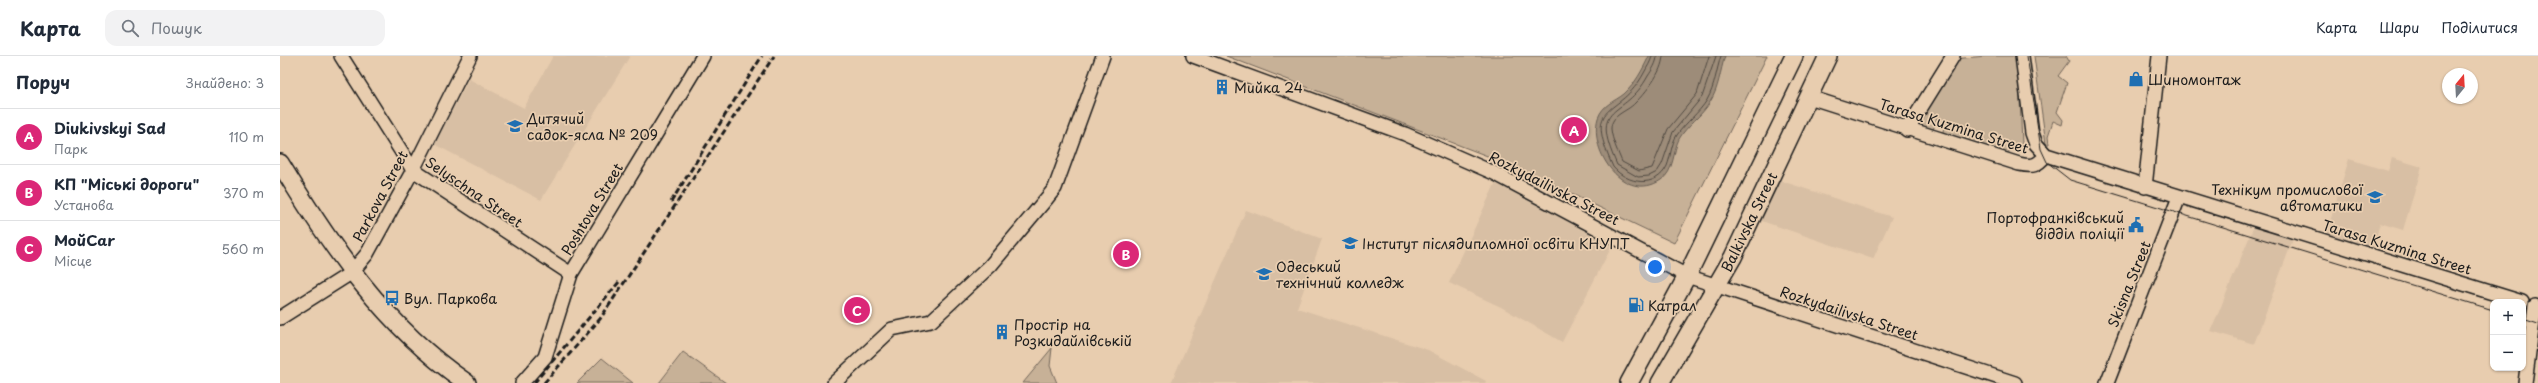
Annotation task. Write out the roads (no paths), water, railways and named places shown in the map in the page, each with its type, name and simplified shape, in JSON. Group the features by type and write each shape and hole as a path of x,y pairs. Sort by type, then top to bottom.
{"main road":[{"path":"1629,383 1687,276 1794,56"},
{"name":"Balkivska Street","path":"1660,383 1716,288 1828,56"},
{"path":"280,164 315,221 351,273 386,313 438,360 467,383"}],"street":[{"name":"Selyschna Street","path":"341,56 413,170 570,274"},
{"name":"Parkova Street","path":"280,318 351,273 367,254 413,170 470,56"},
{"name":"Poshtova Street","path":"522,383 545,357 570,274 703,56"},
{"path":"834,383 892,328 931,321 990,266 1047,198 1055,188 1103,56"},
{"name":"Rozkydailivska Street","path":"1193,56 1406,134 1494,173 1687,276 1716,288 2015,383"},
{"path":"1907,130 1953,56"},
{"path":"2022,56 2032,133 2036,144 2046,155"},
{"path":"2145,187 2159,56"},
{"name":"Tarasa Kuzmina Street","path":"1809,97 1907,130 2031,166 2039,164 2046,155 2145,187 2529,304"},
{"name":"Skisna Street","path":"2107,383 2180,197"},
{"path":"2525,383 2529,304"}],"water":[{"path":"1649,56 1725,56 1713,97 1707,107 1686,129 1679,139 1671,167 1668,172 1661,180 1648,186 1635,185 1623,180 1612,171 1604,159 1596,131 1600,113 1632,86"}],"tram line":[{"path":"2027,56 2041,149 2047,162 2070,180 2490,309"},
{"path":"2526,320 2538,324"}],"railway":[{"path":"671,202 762,56"},
{"path":"544,383 600,319 774,56"},
{"path":"534,383 619,282"}],"place":[{"name":"Шиномонтаж","path":"2136,79"},
{"name":"Мийка 24","path":"1222,87"},
{"name":"Дитячий садок-ясла № 209","path":"515,126"},
{"name":"Diukivskyi Sad","path":"1574,130"},
{"name":"Технікум промислової автоматики","path":"2375,197"},
{"name":"Портофранківський відділ поліції","path":"2136,225"},
{"name":"Інститут післядипломної освіти КНУПТ","path":"1350,243"},
{"name":"КП \"Міські дороги\"","path":"1126,254"},
{"name":"Одеський технічний колледж","path":"1264,274"},
{"name":"Вул. Паркова","path":"392,298"},
{"name":"Катрал","path":"1636,305"},
{"name":"МойCar","path":"857,310"},
{"name":"Простір на Розкидайлівській","path":"1002,332"}]}
